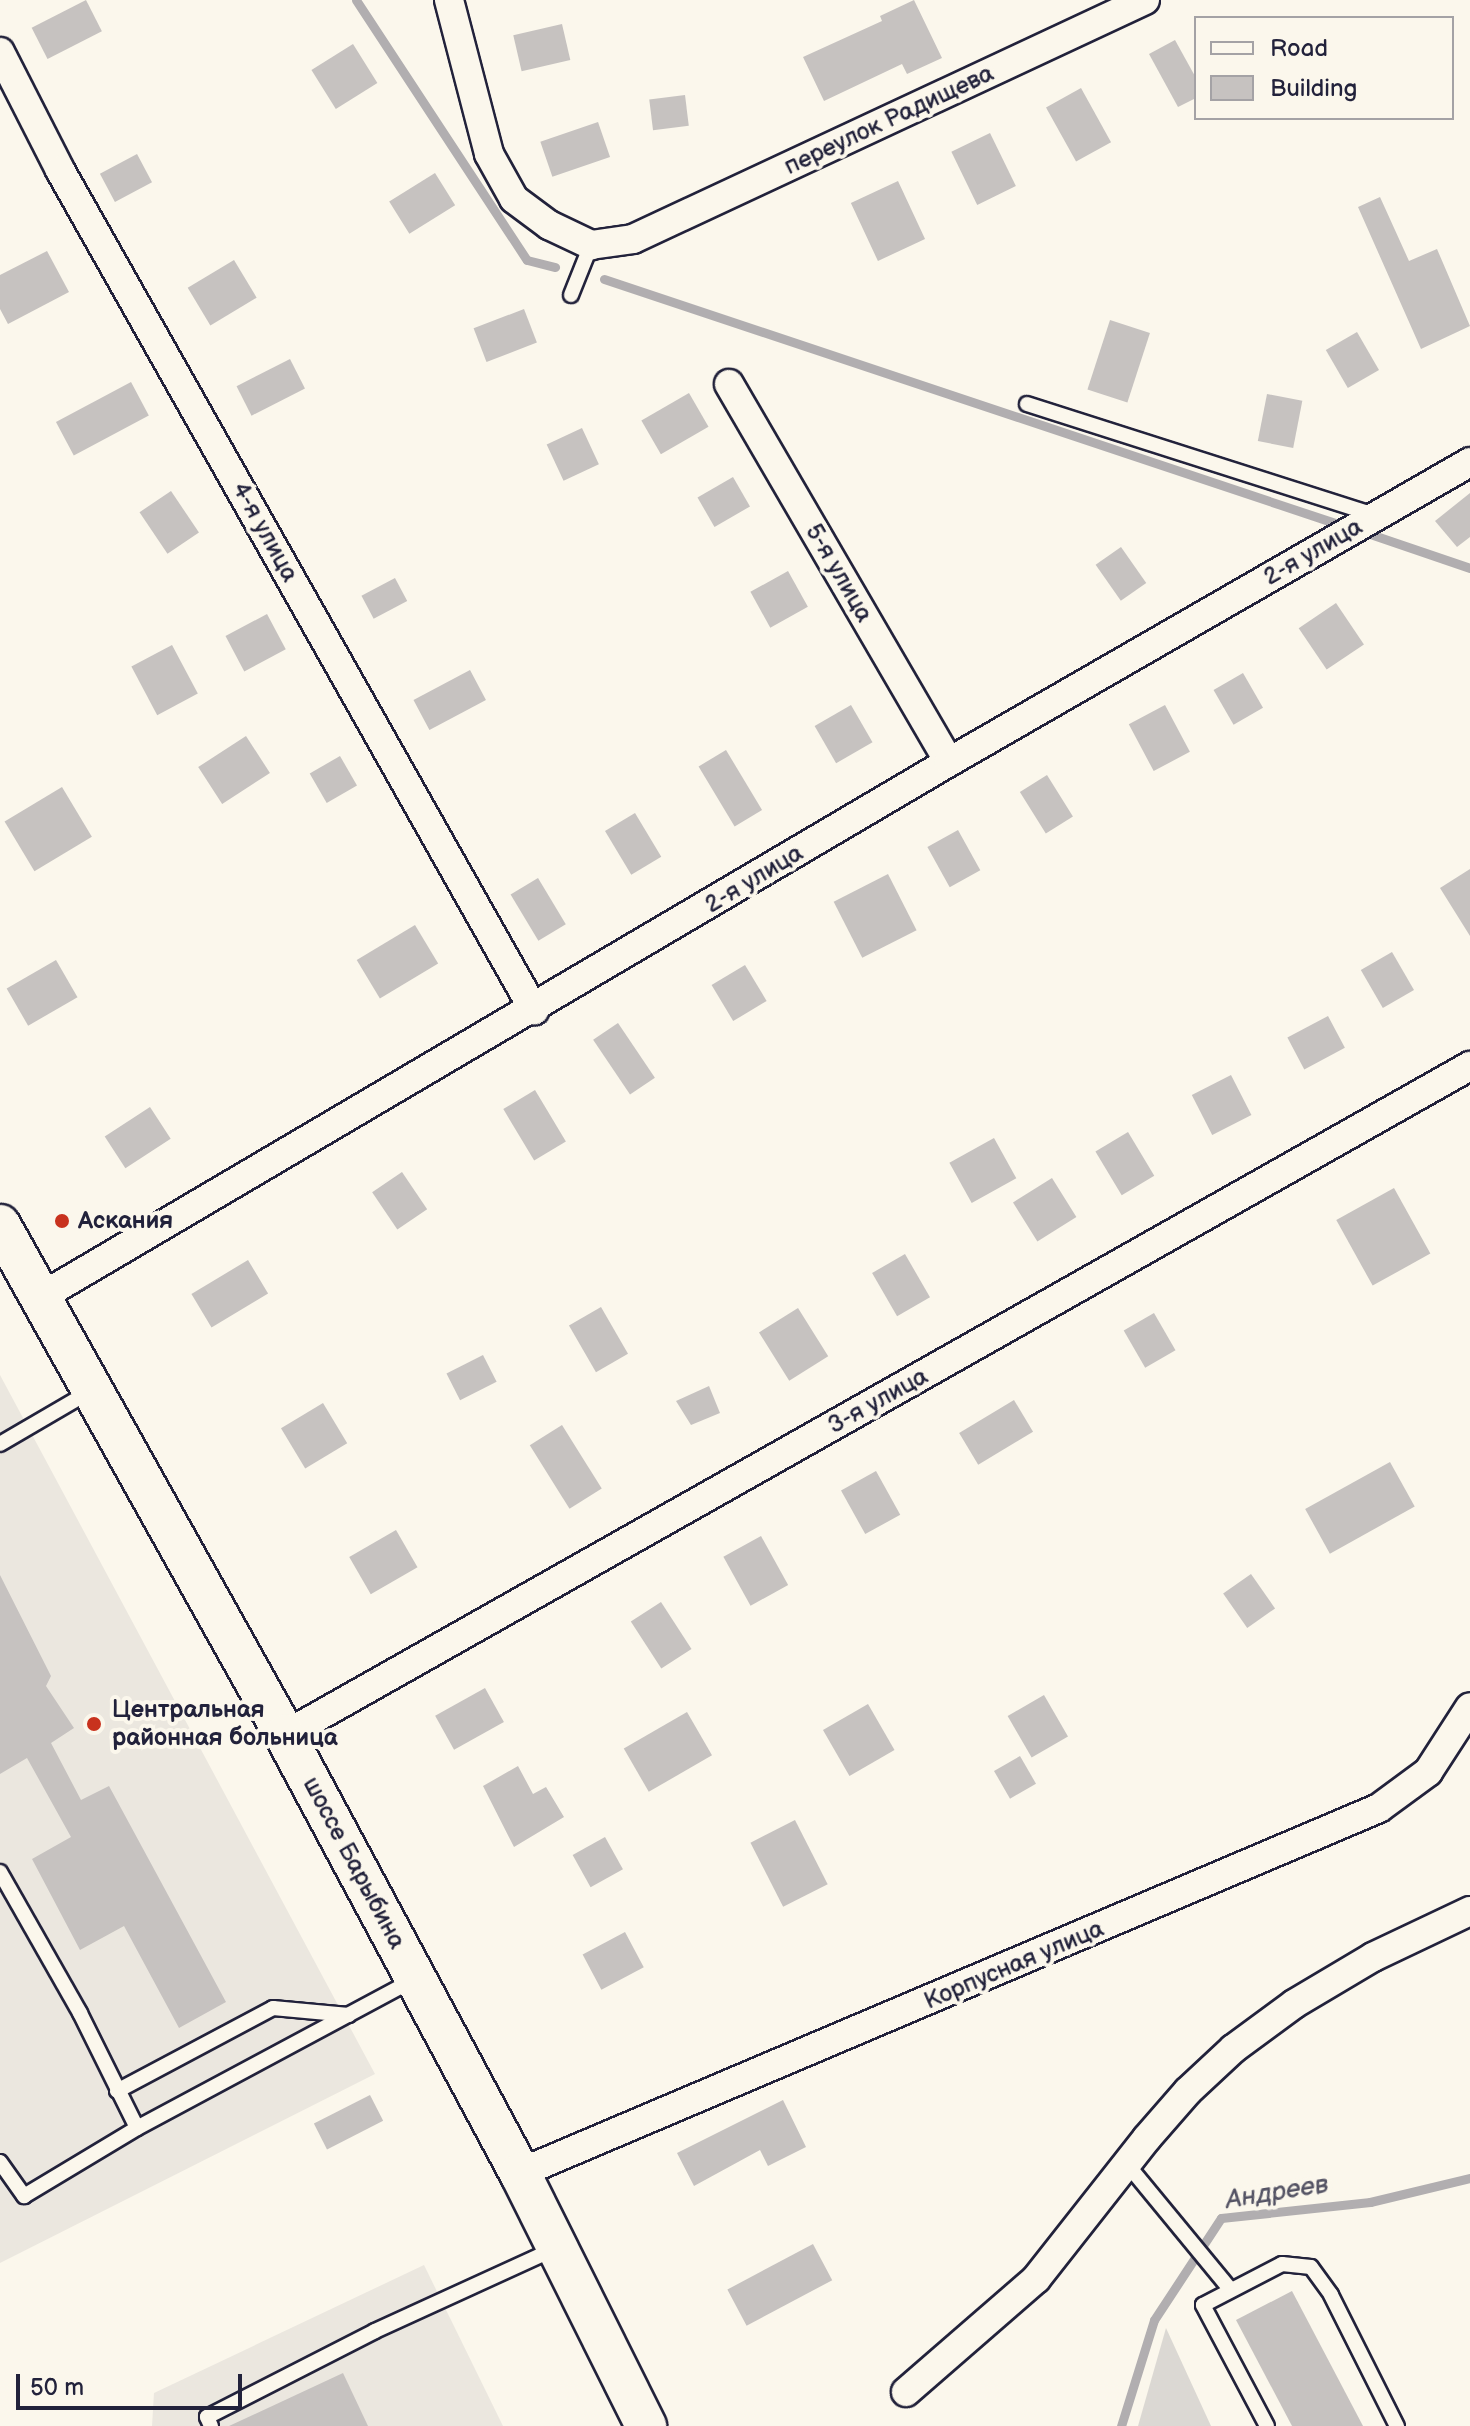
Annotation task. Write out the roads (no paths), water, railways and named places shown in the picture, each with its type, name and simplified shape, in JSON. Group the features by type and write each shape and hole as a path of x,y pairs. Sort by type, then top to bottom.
{"main road":[{"name":"шоссе Барыбина","path":"0,1225 285,1735 416,1978 520,2173 646,2426"}],"street":[{"path":"449,0 489,154 514,199 549,225 591,245"},
{"name":"переулок Радищева","path":"591,245 633,239 1145,0"},
{"name":"4-я улица","path":"0,52 60,170 534,1010"},
{"name":"5-я улица","path":"729,384 949,762"},
{"name":"2-я улица","path":"39,1298 534,1010 949,762 1470,462"},
{"name":"3-я улица","path":"285,1735 1470,1066"},
{"name":"Корпусная улица","path":"520,2173 1379,1808 1428,1772 1470,1707"},
{"path":"906,2392 1036,2279 1188,2091 1233,2049 1294,2004 1373,1957 1470,1911"}],"lane":[{"path":"571,295 591,245"},
{"path":"1027,404 1376,515"},
{"path":"0,1444 93,1389"},
{"path":"0,1872 80,2013 137,2128"},
{"path":"0,2162 24,2196 137,2128 416,1978"},
{"path":"117,2091 273,2008 349,2015"},
{"path":"1127,2164 1231,2290"},
{"path":"211,2426 207,2417 319,2359 556,2248"},
{"path":"1267,2426 1203,2305 1282,2264 1311,2267 1331,2295 1397,2426"}],"waterway":[{"path":"356,0 527,260 555,267"},
{"path":"604,279 1335,523"},
{"path":"1373,535 1470,568"},
{"name":"Андреев","path":"1121,2426 1154,2320 1221,2218 1370,2202 1470,2178"}],"place":[{"name":"Аскания","path":"62,1221"},
{"name":"Центральная районная больница","path":"94,1724"}]}
